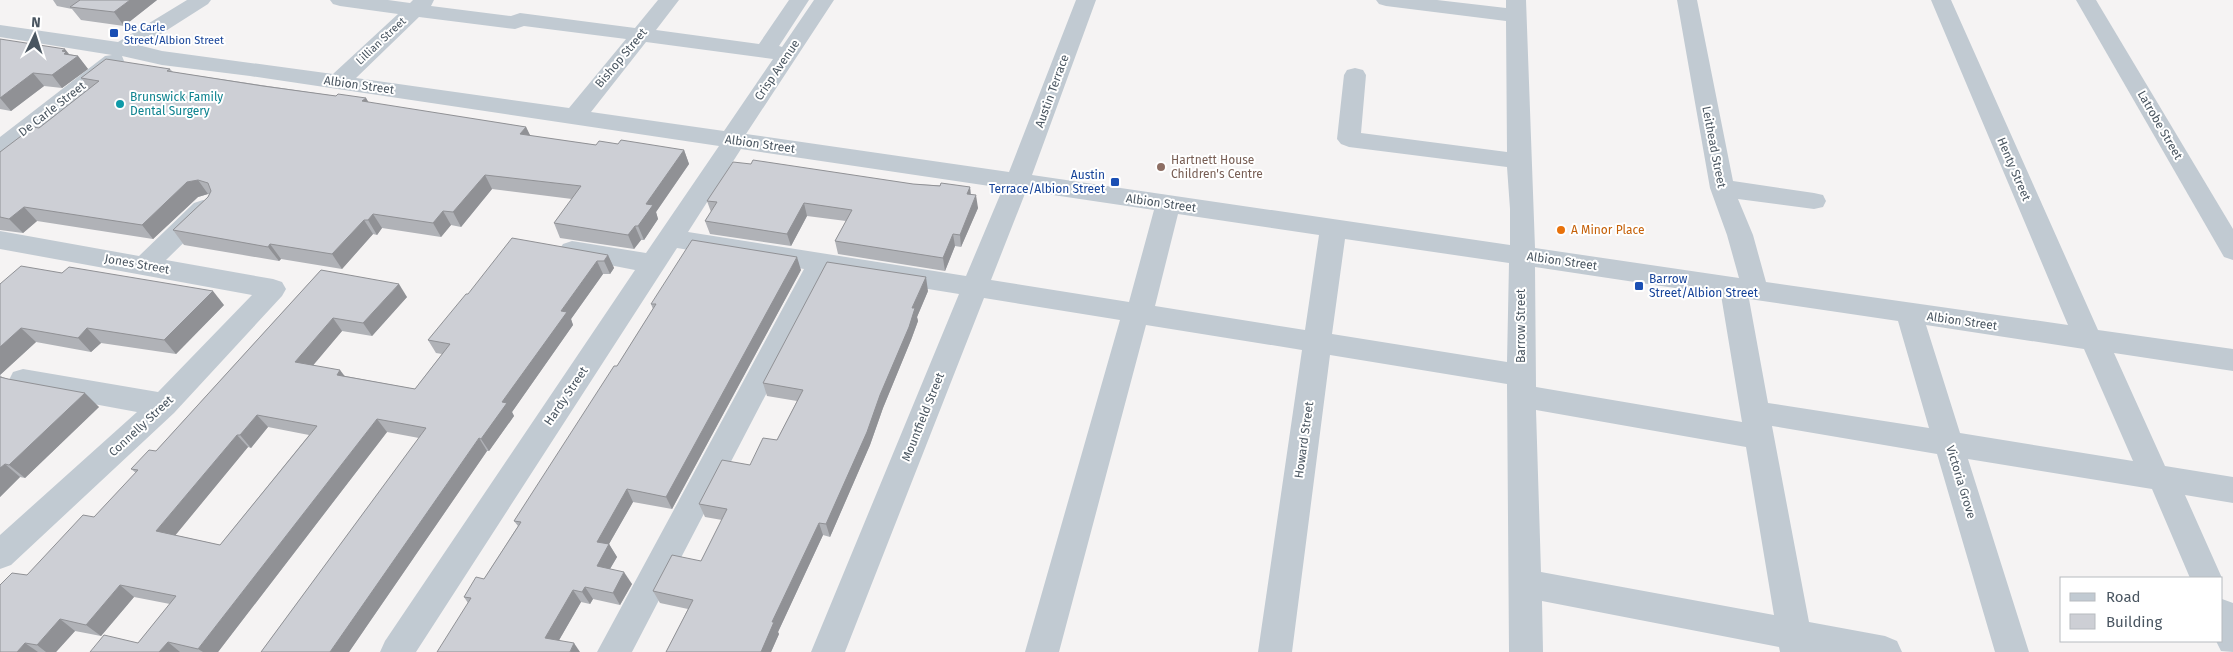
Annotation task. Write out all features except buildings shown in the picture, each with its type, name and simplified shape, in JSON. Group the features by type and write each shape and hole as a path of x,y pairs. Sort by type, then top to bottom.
{"street":[{"name":"De Carle Street","path":"0,149 200,0"},
{"name":"De Carle Street","path":"130,51 183,24 208,0"},
{"path":"340,0 420,5 515,23 537,0"},
{"name":"Bishop Street","path":"574,117 669,0"},
{"path":"765,51 799,0"},
{"name":"Crisp Avenue","path":"732,140 824,0"},
{"name":"Austin Terrace","path":"1016,181 1086,0"},
{"path":"1386,0 1516,8"},
{"name":"Leithead Street","path":"1687,0 1722,188 1740,235 1757,424 1796,644"},
{"name":"Henty Street","path":"1941,0 2091,339 2206,577"},
{"name":"Latrobe Street","path":"2086,0 2233,251"},
{"name":"Lillian Street","path":"338,82 420,5"},
{"name":"Barrow Street","path":"1516,8 1522,234 1526,652"},
{"path":"520,19 787,54"},
{"name":"Albion Street","path":"0,31 130,51 187,62 338,82 1332,229 1522,234 1744,288 2233,360"},
{"path":"1355,75 1349,139 1519,161"},
{"name":"Hardy Street","path":"397,652 654,264 732,140"},
{"name":"Mountfield Street","path":"828,652 1016,181"},
{"path":"1722,188 1814,201"},
{"path":"144,266 208,204"},
{"path":"1042,652 1168,204"},
{"name":"Howard Street","path":"1275,652 1332,229"},
{"path":"671,238 1317,343 1522,386 1757,424 1949,444 2233,490"},
{"name":"Jones Street","path":"0,240 274,289"},
{"path":"553,247 654,264"},
{"path":"25,271 50,249"},
{"path":"614,652 821,262"},
{"name":"Connelly Street","path":"0,555 164,405 274,289"},
{"name":"Victoria Grove","path":"1909,313 2012,652"},
{"path":"23,380 164,405"},
{"path":"1524,583 1796,644 1885,652"},
{"path":"2223,616 2233,640"}],"place":[{"name":"De Carle Street/Albion Street","path":"114,33"},
{"name":"Brunswick Family Dental Surgery","path":"120,104"},
{"name":"Hartnett House Children's Centre","path":"1161,167"},
{"name":"Austin Terrace/Albion Street","path":"1115,182"},
{"name":"A Minor Place","path":"1561,230"},
{"name":"Barrow Street/Albion Street","path":"1639,286"}]}
